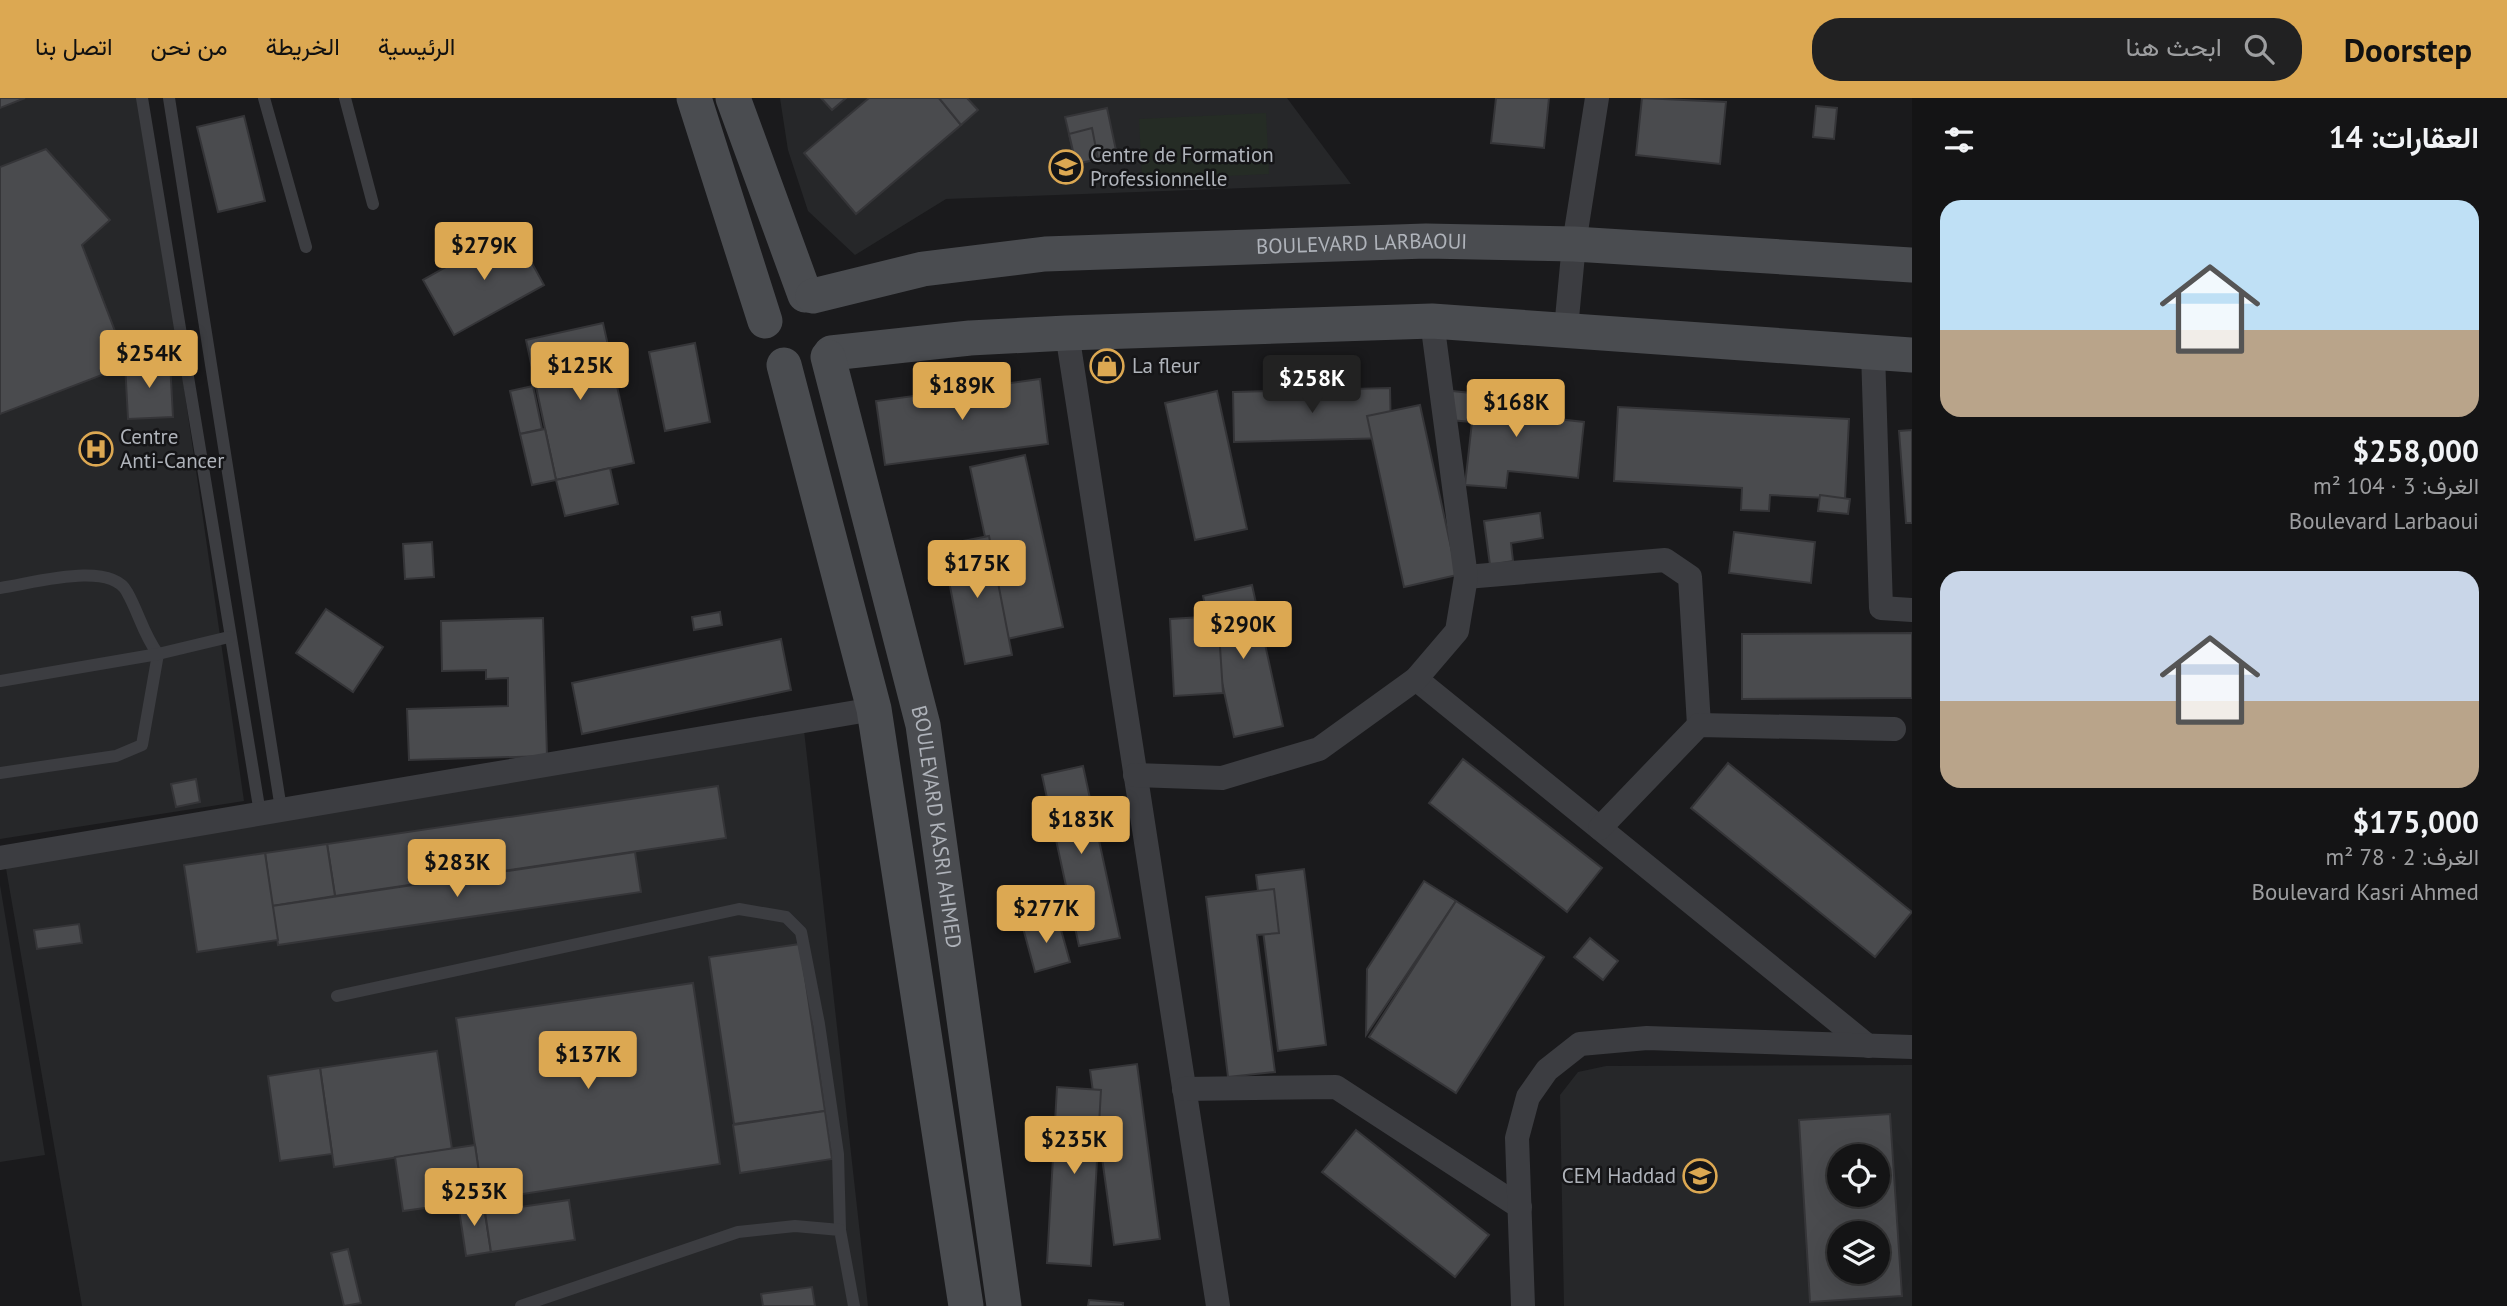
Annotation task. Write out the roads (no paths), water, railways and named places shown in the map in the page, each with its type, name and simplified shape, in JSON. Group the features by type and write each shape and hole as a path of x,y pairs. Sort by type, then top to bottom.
{"main road":[{"path":"694,98 765,321 766,346 784,365 809,368 829,355 970,338 1067,332 1432,321 1912,355"},
{"path":"733,98 809,296 828,307 835,318 836,343 829,355"},
{"name":"BOULEVARD LARBAOUI","path":"809,296 923,269 1045,254 1426,241 1574,244 1912,265"},
{"path":"765,321 781,301 809,296"},
{"name":"BOULEVARD KASRI AHMED","path":"829,355 923,725 1004,1306"},
{"name":"BOULEVARD KASRI AHMED","path":"784,365 873,709 966,1306"}],"street":[{"path":"1566,329 1574,244 1597,98"},
{"path":"1135,775 1223,778 1320,749 1416,679 1457,631 1466,577 1432,321"},
{"path":"1067,332 1218,1306"},
{"path":"1873,352 1881,608 1912,610"},
{"path":"1466,577 1665,560 1690,577 1699,725"},
{"path":"1416,679 1868,1045"},
{"path":"0,858 873,709"},
{"path":"1600,828 1699,725 1894,729"},
{"path":"1523,1306 1517,1138 1528,1097 1547,1070 1580,1044 1647,1038 1912,1047"},
{"path":"1184,1089 1336,1087 1520,1207"}],"lane":[{"path":"142,98 229,637 270,811"},
{"path":"169,98 270,811"},
{"path":"264,98 306,247"},
{"path":"345,98 373,204"},
{"path":"0,588 95,574 113,578 126,589 145,636 158,654 142,745 116,756 0,773"},
{"path":"0,681 158,654 229,637"},
{"path":"337,996 739,909 786,917 801,932 820,1024 838,1154 840,1230 854,1306"},
{"path":"521,1306 738,1232 795,1226 840,1230"}],"place":[{"name":"Centre de Formation Professionnelle","path":"1066,167"},
{"name":"La fleur","path":"1107,366"},
{"name":"Centre Anti-Cancer","path":"96,449"},
{"name":"CEM Haddad","path":"1700,1176"}]}
